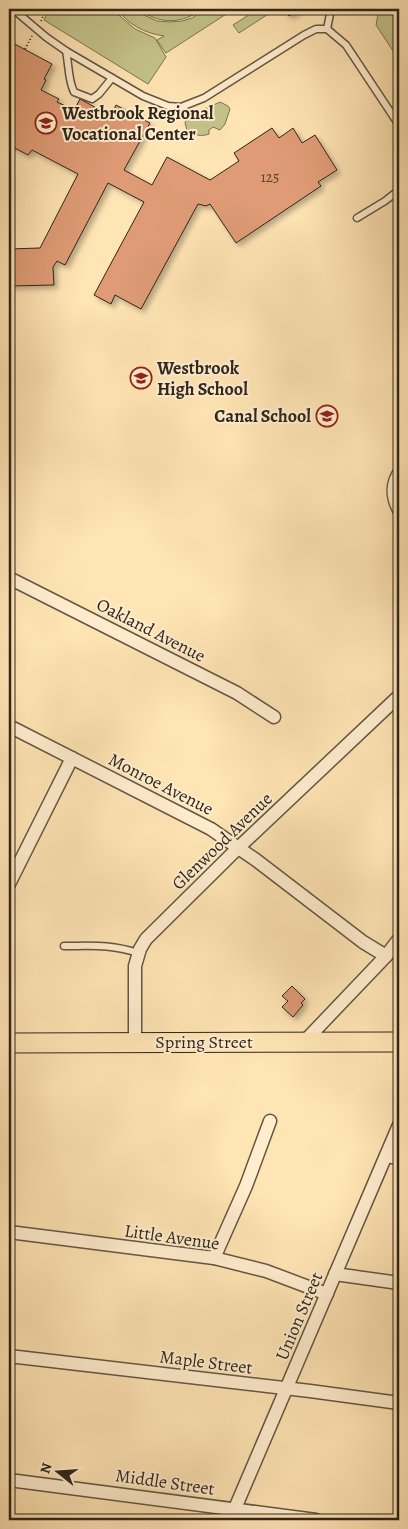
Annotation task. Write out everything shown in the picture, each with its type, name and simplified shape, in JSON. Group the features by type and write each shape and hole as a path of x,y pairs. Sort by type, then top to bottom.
{"main road":[{"name":"Spring Street","path":"9,1042 399,1042"}],"street":[{"name":"Oakland Avenue","path":"9,578 237,693 274,717"},
{"name":"Glenwood Avenue","path":"135,1042 135,966 138,953 146,939 238,848 399,696"},
{"name":"Monroe Avenue","path":"9,726 211,829 363,942 386,956"},
{"path":"9,884 72,758"},
{"path":"304,1042 386,956 399,939"},
{"path":"214,1258 246,1186 270,1121"},
{"name":"Union Street","path":"233,1515 399,1125"},
{"path":"386,1156 399,1158"},
{"name":"Little Avenue","path":"9,1232 214,1258 266,1272 327,1294"},
{"path":"335,1274 399,1283"},
{"name":"Maple Street","path":"9,1356 399,1404"},
{"name":"Middle Street","path":"9,1480 233,1515 316,1520"}],"lane":[{"path":"13,9 66,52 155,102 181,107 204,98 304,35 316,29 327,29 346,45 399,125"},
{"path":"327,29 331,9"},
{"path":"66,52 70,65 71,85 74,92 92,99 99,94 112,78"},
{"path":"358,218 399,190"},
{"path":"399,468 391,482 390,491 399,516"},
{"path":"64,946 110,946 138,953"}],"shaded area":[{"path":"49,9 112,9 135,29 155,38 166,57 148,84 44,20"},
{"path":"117,9 136,9 157,21 169,22 192,18 206,9 234,9 166,53 157,40 164,36 150,33 138,27 127,20"},
{"path":"138,9 204,9 187,18 171,21 155,18"},
{"path":"258,9 276,9 239,33 233,25"},
{"path":"379,9 399,9 399,60 376,25"},
{"path":"220,102 230,109 225,124 220,130 213,127 209,130 209,134 201,135 187,130 185,123 187,117"}],"building":[{"path":"284,9 300,9 289,16"},
{"path":"9,41 52,64 44,79 46,80 41,90 59,99 57,102 74,110 80,99 111,116 116,105 150,123 124,170 152,185 167,157 210,180 239,161 234,153 272,128 279,138 293,128 302,143 315,135 337,170 318,182 321,186 236,243 210,204 206,206 198,204 141,309 115,295 111,304 94,295 144,202 108,183 65,265 57,261 53,267 54,285 9,286 9,249 40,248 78,174 32,150 28,155 9,145"},
{"path":"292,986 305,999 301,1003 303,1005 293,1017 282,1007 288,1001 282,996"}],"place":[{"name":"Westbrook Regional Vocational Center","path":"46,123"},
{"name":"Westbrook High School","path":"141,378"},
{"name":"Canal School","path":"327,416"}]}
